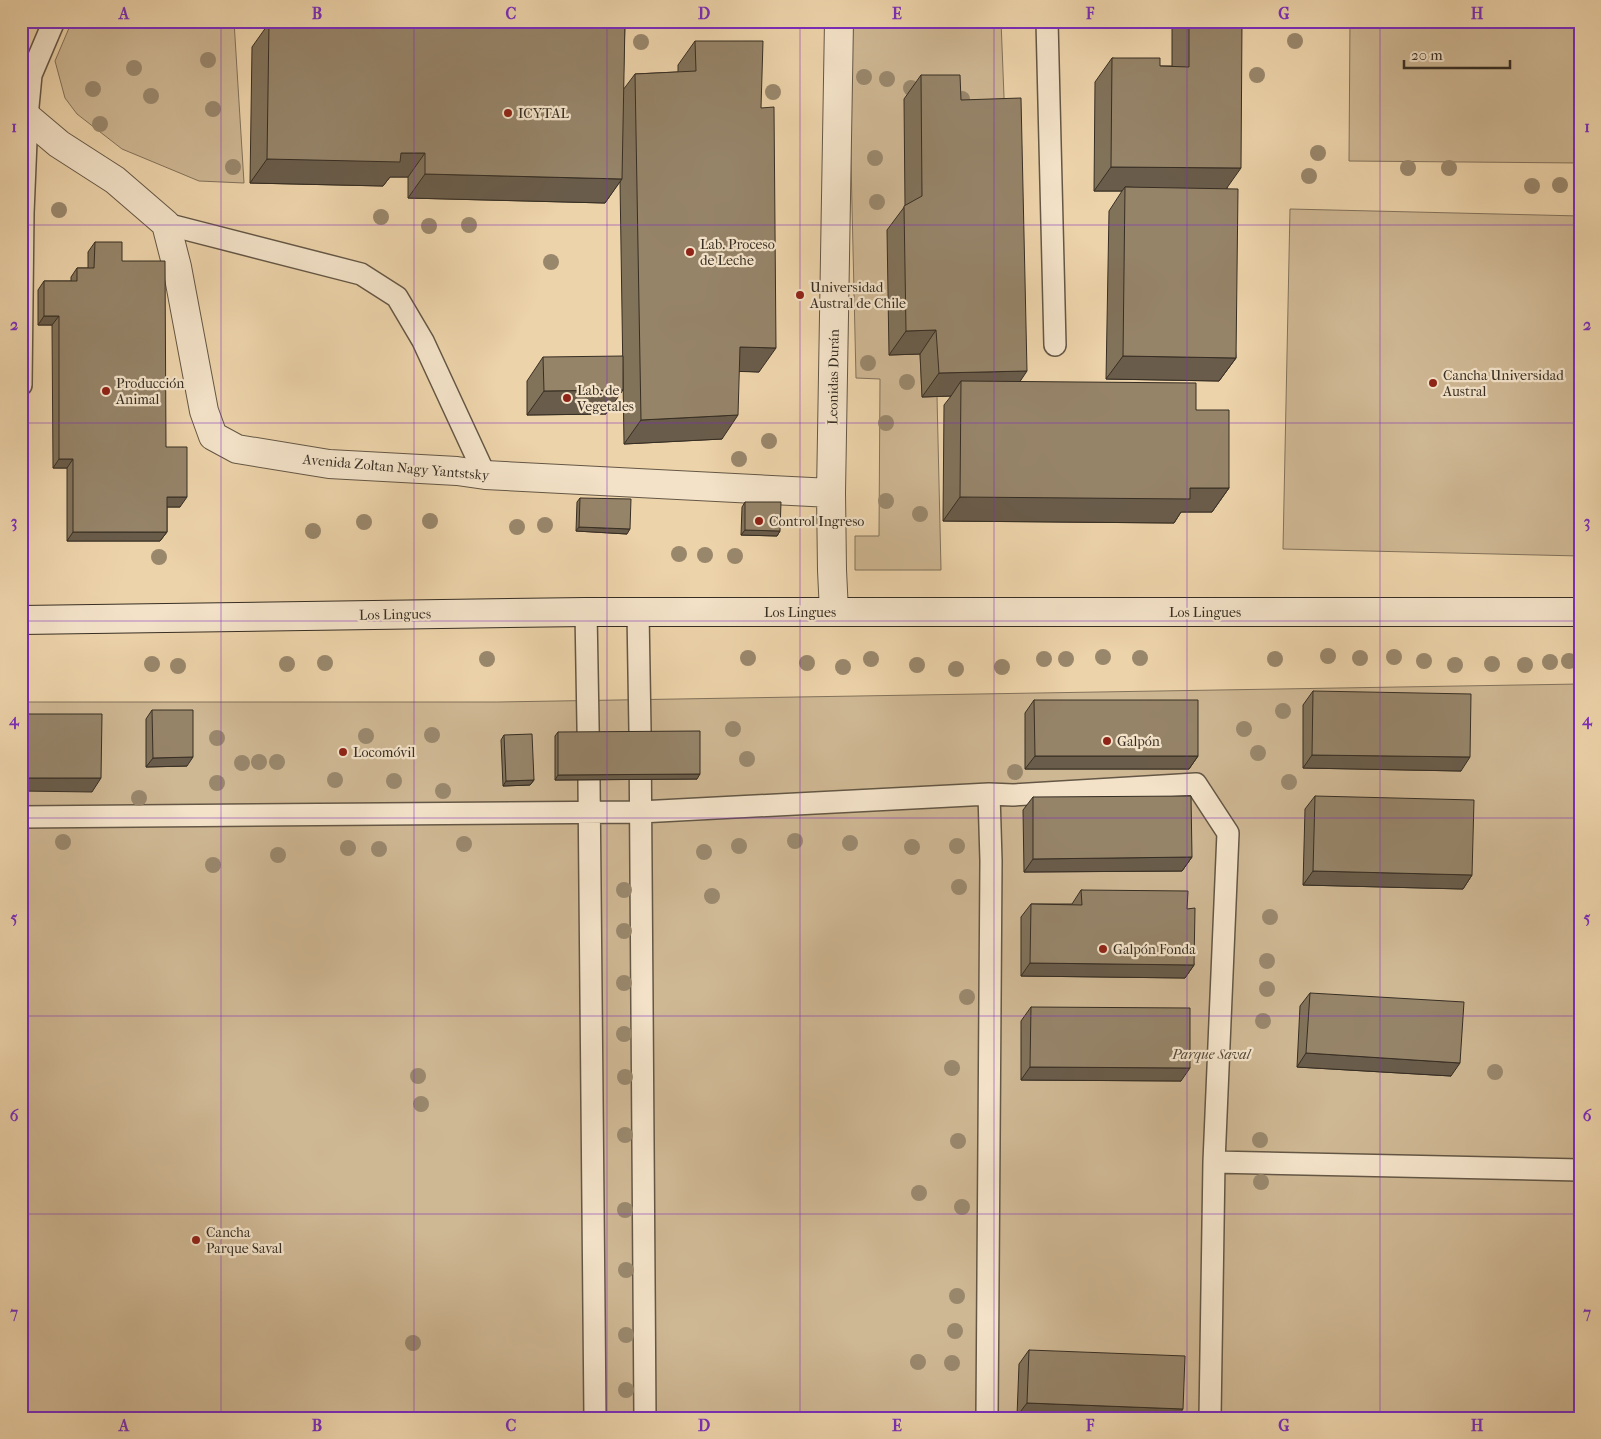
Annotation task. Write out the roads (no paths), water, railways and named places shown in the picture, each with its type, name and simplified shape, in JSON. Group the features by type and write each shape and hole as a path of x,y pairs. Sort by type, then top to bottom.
{"street":[{"name":"Leonidas Durán","path":"834,612 831,493 839,21"},
{"path":"24,116 59,144 115,180 166,224"},
{"name":"Avenida Zoltan Nagy Yantstsky","path":"166,224 177,267 204,411 213,436 237,449 329,464 458,471 485,475 831,493"},
{"name":"Los Lingues","path":"21,620 586,612 1580,612"}],"lane":[{"path":"21,385 24,116 31,75 54,21"},
{"path":"1047,21 1055,345"},
{"path":"166,224 361,274 397,297 423,341 485,475"},
{"path":"586,612 595,1418"},
{"path":"638,612 645,1418"},
{"path":"21,817 640,812 989,794 1013,795 1196,784 1228,833 1214,1162 1210,1418"},
{"path":"987,1418 991,871 989,794"},
{"path":"1214,1162 1580,1170"}],"place":[{"name":"ICYTAL","path":"508,113"},
{"name":"Lab. Proceso de Leche","path":"690,252"},
{"name":"Universidad Austral de Chile","path":"800,295"},
{"name":"Cancha Universidad Austral","path":"1433,383"},
{"name":"Producción Animal","path":"106,391"},
{"name":"Lab. de Vegetales","path":"567,398"},
{"name":"Control Ingreso","path":"759,521"},
{"name":"Galpón","path":"1107,741"},
{"name":"Locomóvil","path":"343,752"},
{"name":"Galpón Fonda","path":"1103,949"},
{"name":"Cancha Parque Saval","path":"196,1240"}],"park label":[{"name":"Parque Saval","path":"1211,1054"}]}
